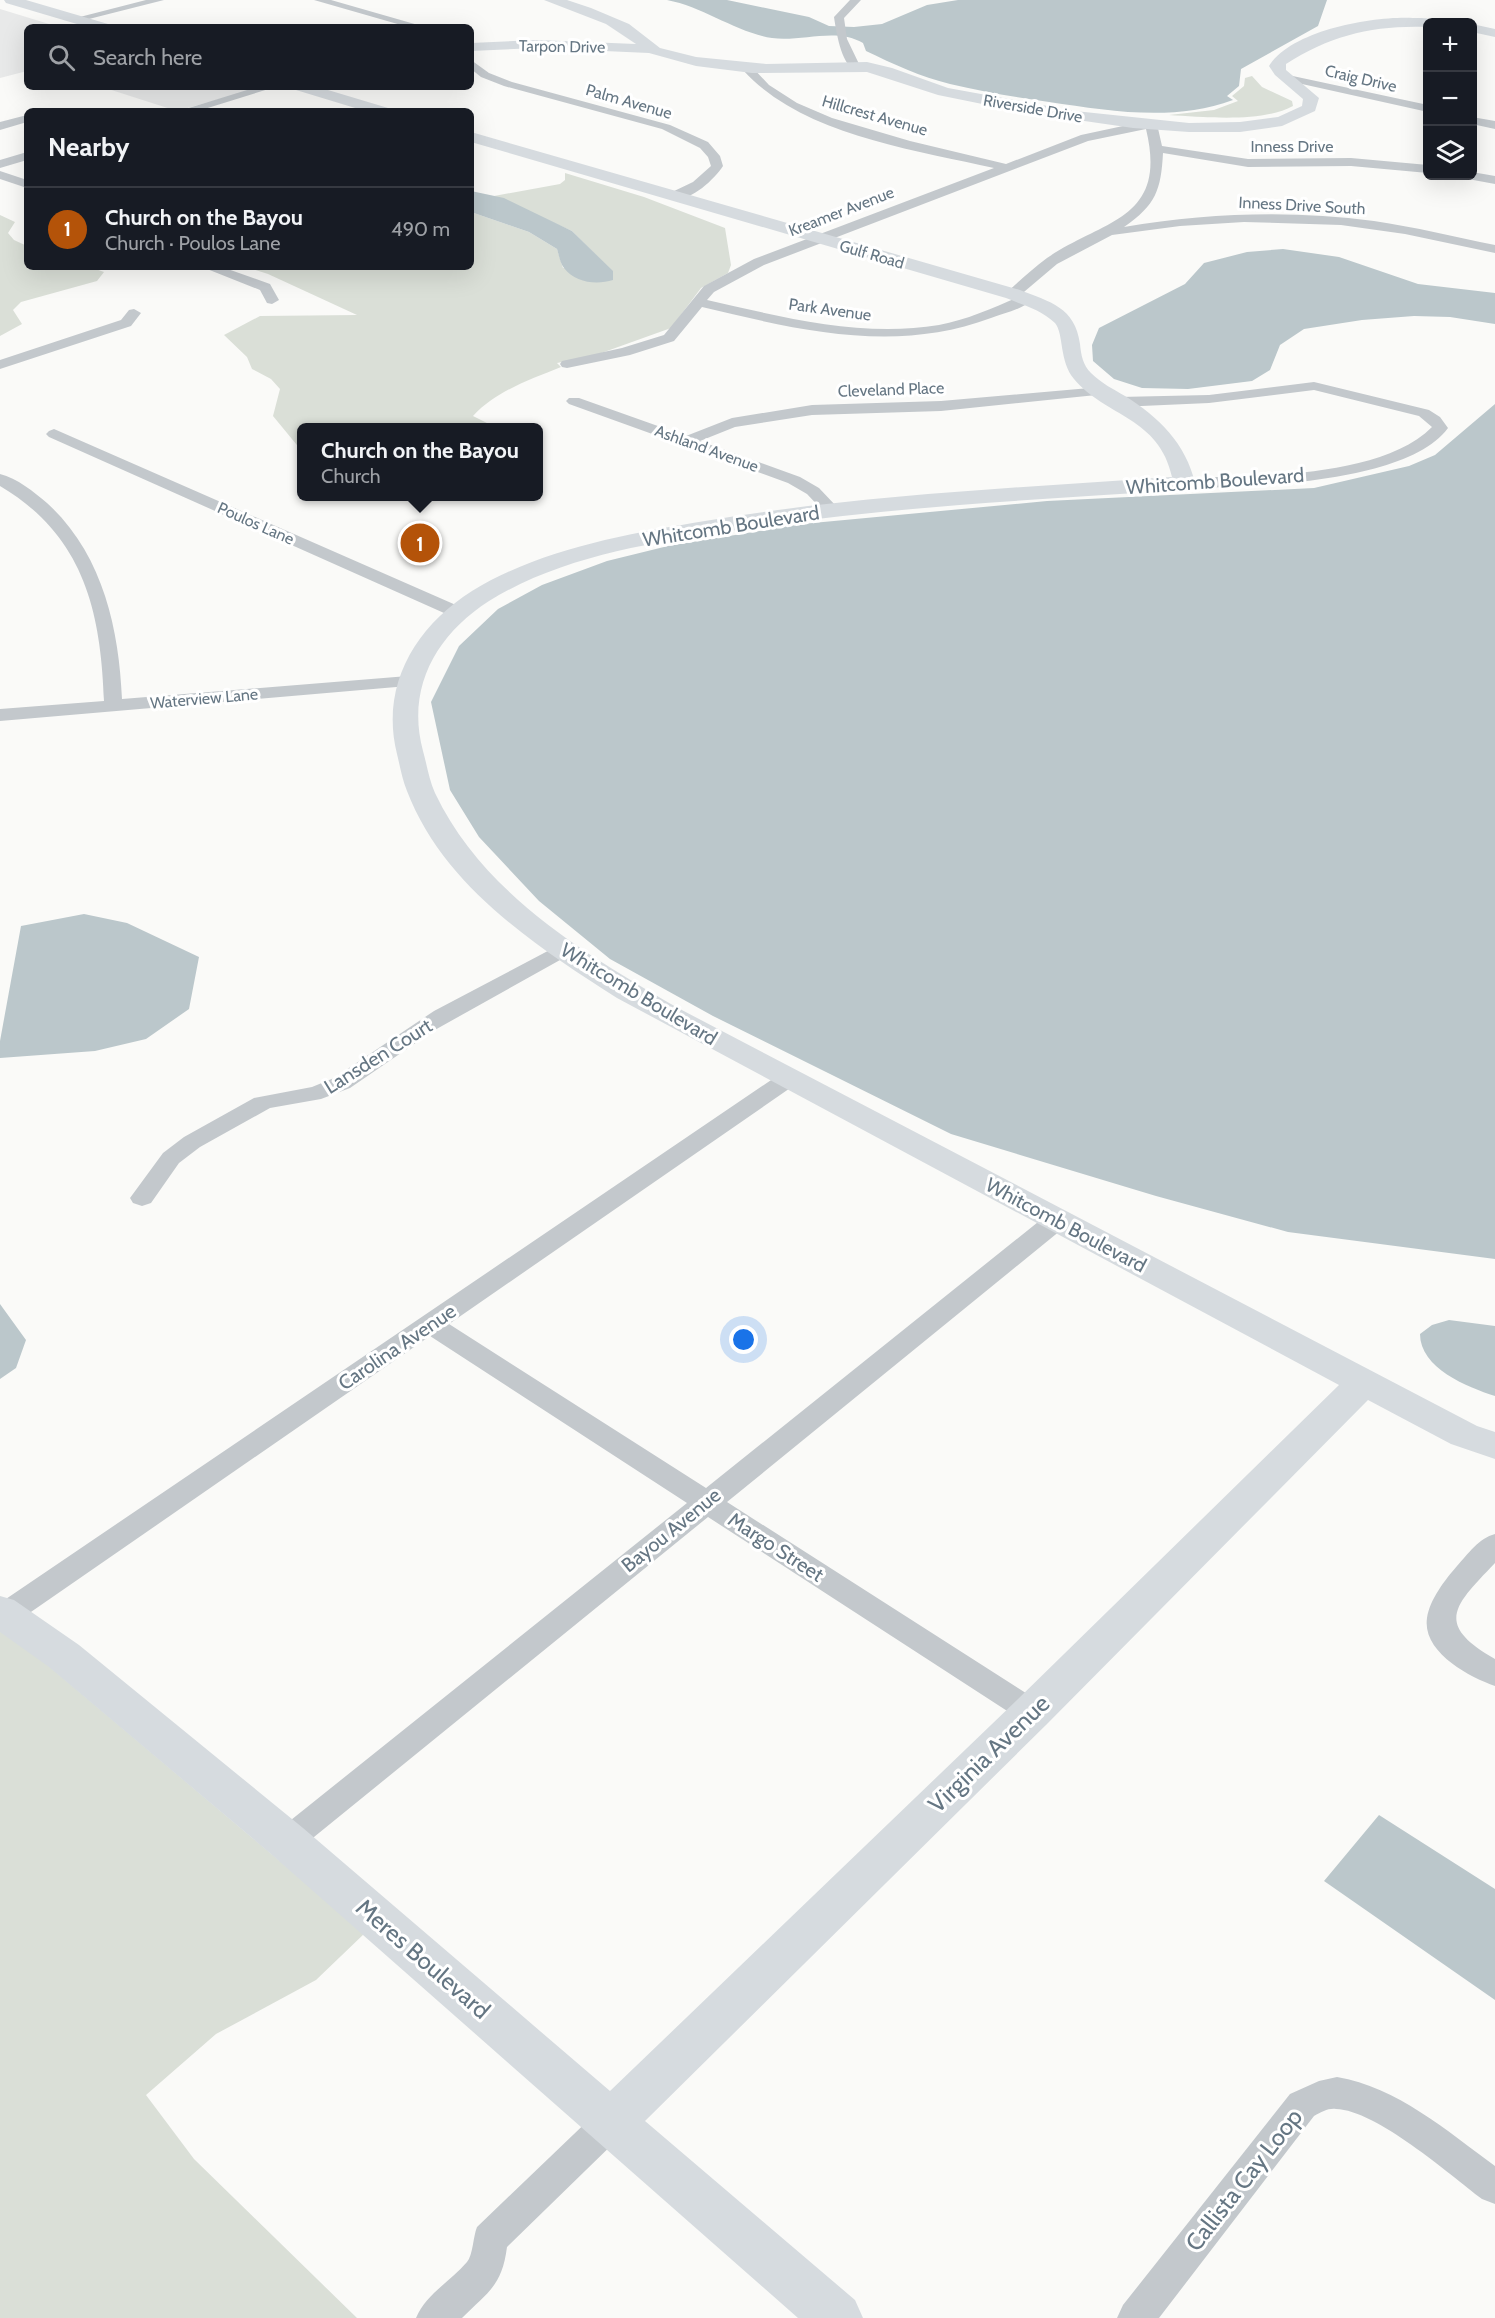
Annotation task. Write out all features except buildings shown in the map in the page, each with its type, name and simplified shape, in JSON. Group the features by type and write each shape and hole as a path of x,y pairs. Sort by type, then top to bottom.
{"street":[{"path":"11,0 93,24"},
{"path":"77,19 159,0"},
{"path":"319,0 409,24"},
{"name":"Riverside Drive","path":"551,0 579,8 619,25 652,49 692,60 747,68 854,66 880,69 925,86 1101,127 1151,124 1244,126 1293,118 1306,111 1312,102 1309,95 1288,78"},
{"path":"854,66 842,39 839,23 842,12 856,0"},
{"path":"1288,78 1277,66 1280,61 1327,34 1372,22 1423,22"},
{"path":"1477,29 1495,33"},
{"name":"Tarpon Drive","path":"474,47 537,44 652,49"},
{"name":"Palm Avenue","path":"474,66 485,75 508,84 666,127 704,145 714,156 717,166 712,174 694,188 674,196"},
{"name":"Hillcrest Avenue","path":"747,68 770,92 824,118 1007,168"},
{"name":"Craig Drive","path":"1288,78 1423,109"},
{"path":"196,108 258,90"},
{"path":"311,90 372,108"},
{"path":"0,126 24,119"},
{"path":"1477,121 1495,125"},
{"name":"Park Avenue","path":"698,302 804,326 882,334 940,328 981,317 1020,296 1052,261 1106,233 1137,211 1155,187 1157,149 1151,124"},
{"name":"Kreamer Avenue","path":"567,364 631,350 669,338 709,289 728,277 819,239 1007,168 1101,127"},
{"name":"Gulf Road","path":"474,138 1020,296 1062,317 1069,330 1073,362 1084,377 1151,425 1172,446 1178,456 1184,483"},
{"name":"Inness Drive","path":"1157,149 1248,163 1351,162 1423,168"},
{"path":"0,164 24,157"},
{"path":"0,175 24,183"},
{"path":"1477,177 1495,180"},
{"path":"1137,211 1151,218 1169,222"},
{"name":"Inness Drive South","path":"1106,233 1169,222 1251,217 1322,220 1390,228 1495,249"},
{"path":"217,270 265,287 272,300"},
{"path":"0,365 126,323 134,313"},
{"name":"Cleveland Place","path":"687,441 741,420 812,410 1110,397 1209,399 1314,386"},
{"name":"Whitcomb Boulevard","path":"1314,386 1424,413 1435,420 1440,428 1432,439 1412,450 1356,467 1293,478 1232,483 1184,483 831,510 696,530 578,555 518,578 481,597 459,613 423,649 408,681 406,728 412,766 434,816 452,845 499,899 561,950 652,1006 788,1079 1464,1435 1495,1446"},
{"name":"Ashland Avenue","path":"574,401 798,482 813,491 831,510"},
{"name":"Poulos Lane","path":"54,434 459,613"},
{"path":"0,479 27,492 56,520 86,563 100,603 110,648 113,706"},
{"name":"Waterview Lane","path":"0,715 408,681"},
{"name":"Lansden Court","path":"142,1198 171,1158 192,1142 262,1103 274,1099 310,1096 332,1089 373,1064 423,1026 561,950"},
{"name":"Carolina Avenue","path":"3,1613 788,1079"},
{"name":"Bayou Avenue","path":"287,1841 1057,1220"},
{"name":"Margo Street","path":"430,1324 1032,1712"},
{"name":"Virginia Avenue","path":"611,2122 1032,1712 1364,1382"},
{"path":"1495,1544 1447,1602 1440,1616 1441,1628 1451,1645 1495,1674"},
{"name":"Meres Boulevard","path":"3,1613 64,1656 287,1841 837,2318"},
{"name":"Callista Cay Loop","path":"1136,2318 1302,2105 1320,2094 1339,2093 1375,2102 1495,2187"},
{"path":"435,2318 486,2269 490,2240 611,2122"}],"shaded area":[{"path":"667,0 727,0 809,17 829,26 854,27 882,24 927,5 958,0 1327,0 1318,26 1241,69 1239,86 1227,96 1233,100 1188,111 1142,113 1095,109 962,87 928,78 897,65 866,51 863,43 853,38 830,35 772,38 745,31 694,8"},
{"path":"0,9 49,24 24,24 24,72 0,78"},
{"path":"1252,76 1262,87 1292,101 1293,106 1265,115 1249,117 1215,118 1169,115 1214,110 1238,101 1232,96 1244,86 1245,78"},
{"path":"111,90 250,90 188,108 168,108"},
{"path":"565,173 644,197 725,228 731,265 728,273 701,288 671,328 593,356 557,363 561,367 503,393 473,416 487,423 297,423 297,445 273,416 280,389 271,379 252,369 247,357 224,335 260,316 357,315 255,270 474,270 474,213 529,232 557,249 563,268 612,271 572,231 494,196 560,184 565,180"},
{"path":"474,192 504,198 572,231 613,271 613,280 587,282 574,277 563,266 557,249 529,232 474,213"},
{"path":"0,215 15,222 8,233 14,240 24,245 24,270 98,270 104,272 97,281 21,302 13,310 22,324 0,336"},
{"path":"1283,249 1339,257 1418,284 1495,293 1495,324 1450,317 1414,316 1362,320 1304,329 1280,345 1270,370 1252,381 1188,389 1142,388 1114,379 1093,361 1092,345 1099,328 1185,284 1204,263 1247,252"},
{"path":"1495,404 1495,1259 1288,1232 1156,1196 951,1134 713,1016 610,959 539,901 479,837 450,790 431,702 459,646 498,609 542,585 607,561 668,546 802,524 1047,501 1314,488 1409,466 1435,455"},
{"path":"84,914 127,923 199,957 189,1009 146,1039 95,1051 0,1058 0,1041 21,926"},
{"path":"0,1304 26,1340 16,1368 0,1379"},
{"path":"1449,1320 1495,1326 1495,1396 1459,1381 1436,1366 1428,1357 1422,1346 1420,1334 1432,1325"},
{"path":"0,1631 38,1657 365,1933 316,1980 216,2034 146,2095 194,2159 357,2318 0,2318"},
{"path":"1379,1815 1495,1889 1495,2000 1324,1881"}],"place":[{"name":"Church on the Bayou","path":"420,543"}]}
